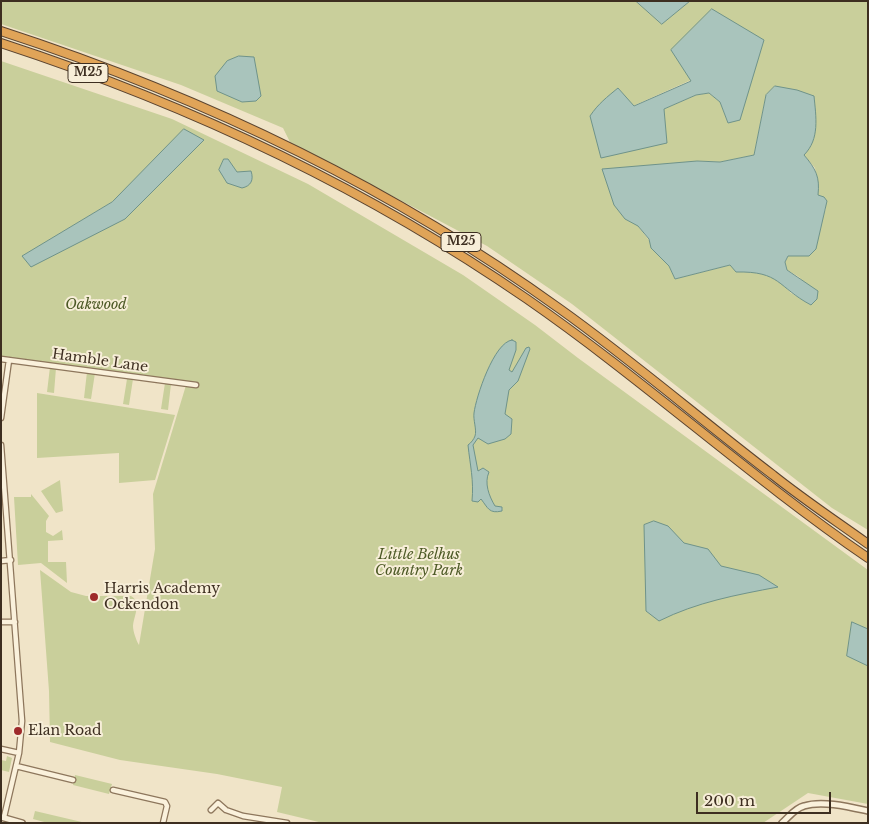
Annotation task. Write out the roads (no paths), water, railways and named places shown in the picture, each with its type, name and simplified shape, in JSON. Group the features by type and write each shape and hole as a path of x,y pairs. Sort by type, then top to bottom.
{"highway":[{"name":"M25","path":"1,31 82,59 228,117 309,156 416,214 487,258 567,313 774,476 868,544"},
{"name":"M25","path":"1,43 100,78 224,128 324,176 426,233 502,282 582,338 774,492 868,558"}],"street":[{"name":"Hamble Lane","path":"1,359 196,385"},
{"path":"1,418 9,360"},
{"path":"1,445 22,721 19,753 2,817 22,823"},
{"path":"1,560 11,560"},
{"path":"1,622 15,622"},
{"path":"1,749 19,753"},
{"path":"16,766 73,780"},
{"path":"112,790 165,802 167,806 164,823"},
{"path":"211,810 218,803 226,810 243,816 287,823"},
{"path":"782,823 797,809 805,805 821,804 868,811"}],"water":[{"path":"636,1 690,1 662,24"},
{"path":"712,9 764,40 740,120 728,123 720,102 709,93 696,95 664,109 667,143 601,158 590,116 618,88 634,106 691,81 671,50"},
{"path":"239,56 254,57 261,96 256,101 242,102 217,91 215,76 227,61"},
{"path":"775,86 797,90 814,96 815,135 813,142 804,155 816,173 818,195 824,197 827,201 816,249 809,256 788,256 785,262 787,270 818,291 817,299 811,305 771,277 751,272 736,272 730,265 675,279 669,266 651,248 649,239 638,226 625,219 614,205 602,169 697,161 720,162 754,155 766,95"},
{"path":"184,129 204,140 125,219 31,267 22,256 112,202"},
{"path":"224,159 228,159 237,172 251,171 252,180 250,184 242,188 227,183 219,170"},
{"path":"512,340 516,342 516,350 509,370 512,372 526,348 529,347 530,349 518,381 509,390 505,414 512,419 511,434 505,439 488,444 478,438 473,445 478,471 483,468 489,472 487,485 489,494 495,506 502,507 502,511 494,512 481,499 478,502 472,501 472,479 468,445 475,436 474,413 478,395 487,371 499,350 505,343"},
{"path":"654,521 668,526 684,543 708,549 721,566 759,575 778,587 702,604 659,621 646,611 644,525"},
{"path":"852,622 868,629 868,666 847,656"}],"place":[{"name":"Harris Academy Ockendon","path":"94,597"},
{"name":"Elan Road","path":"18,731"}],"park label":[{"name":"Oakwood","path":"96,305"},
{"name":"Little Belhus Country Park","path":"419,564"}]}
